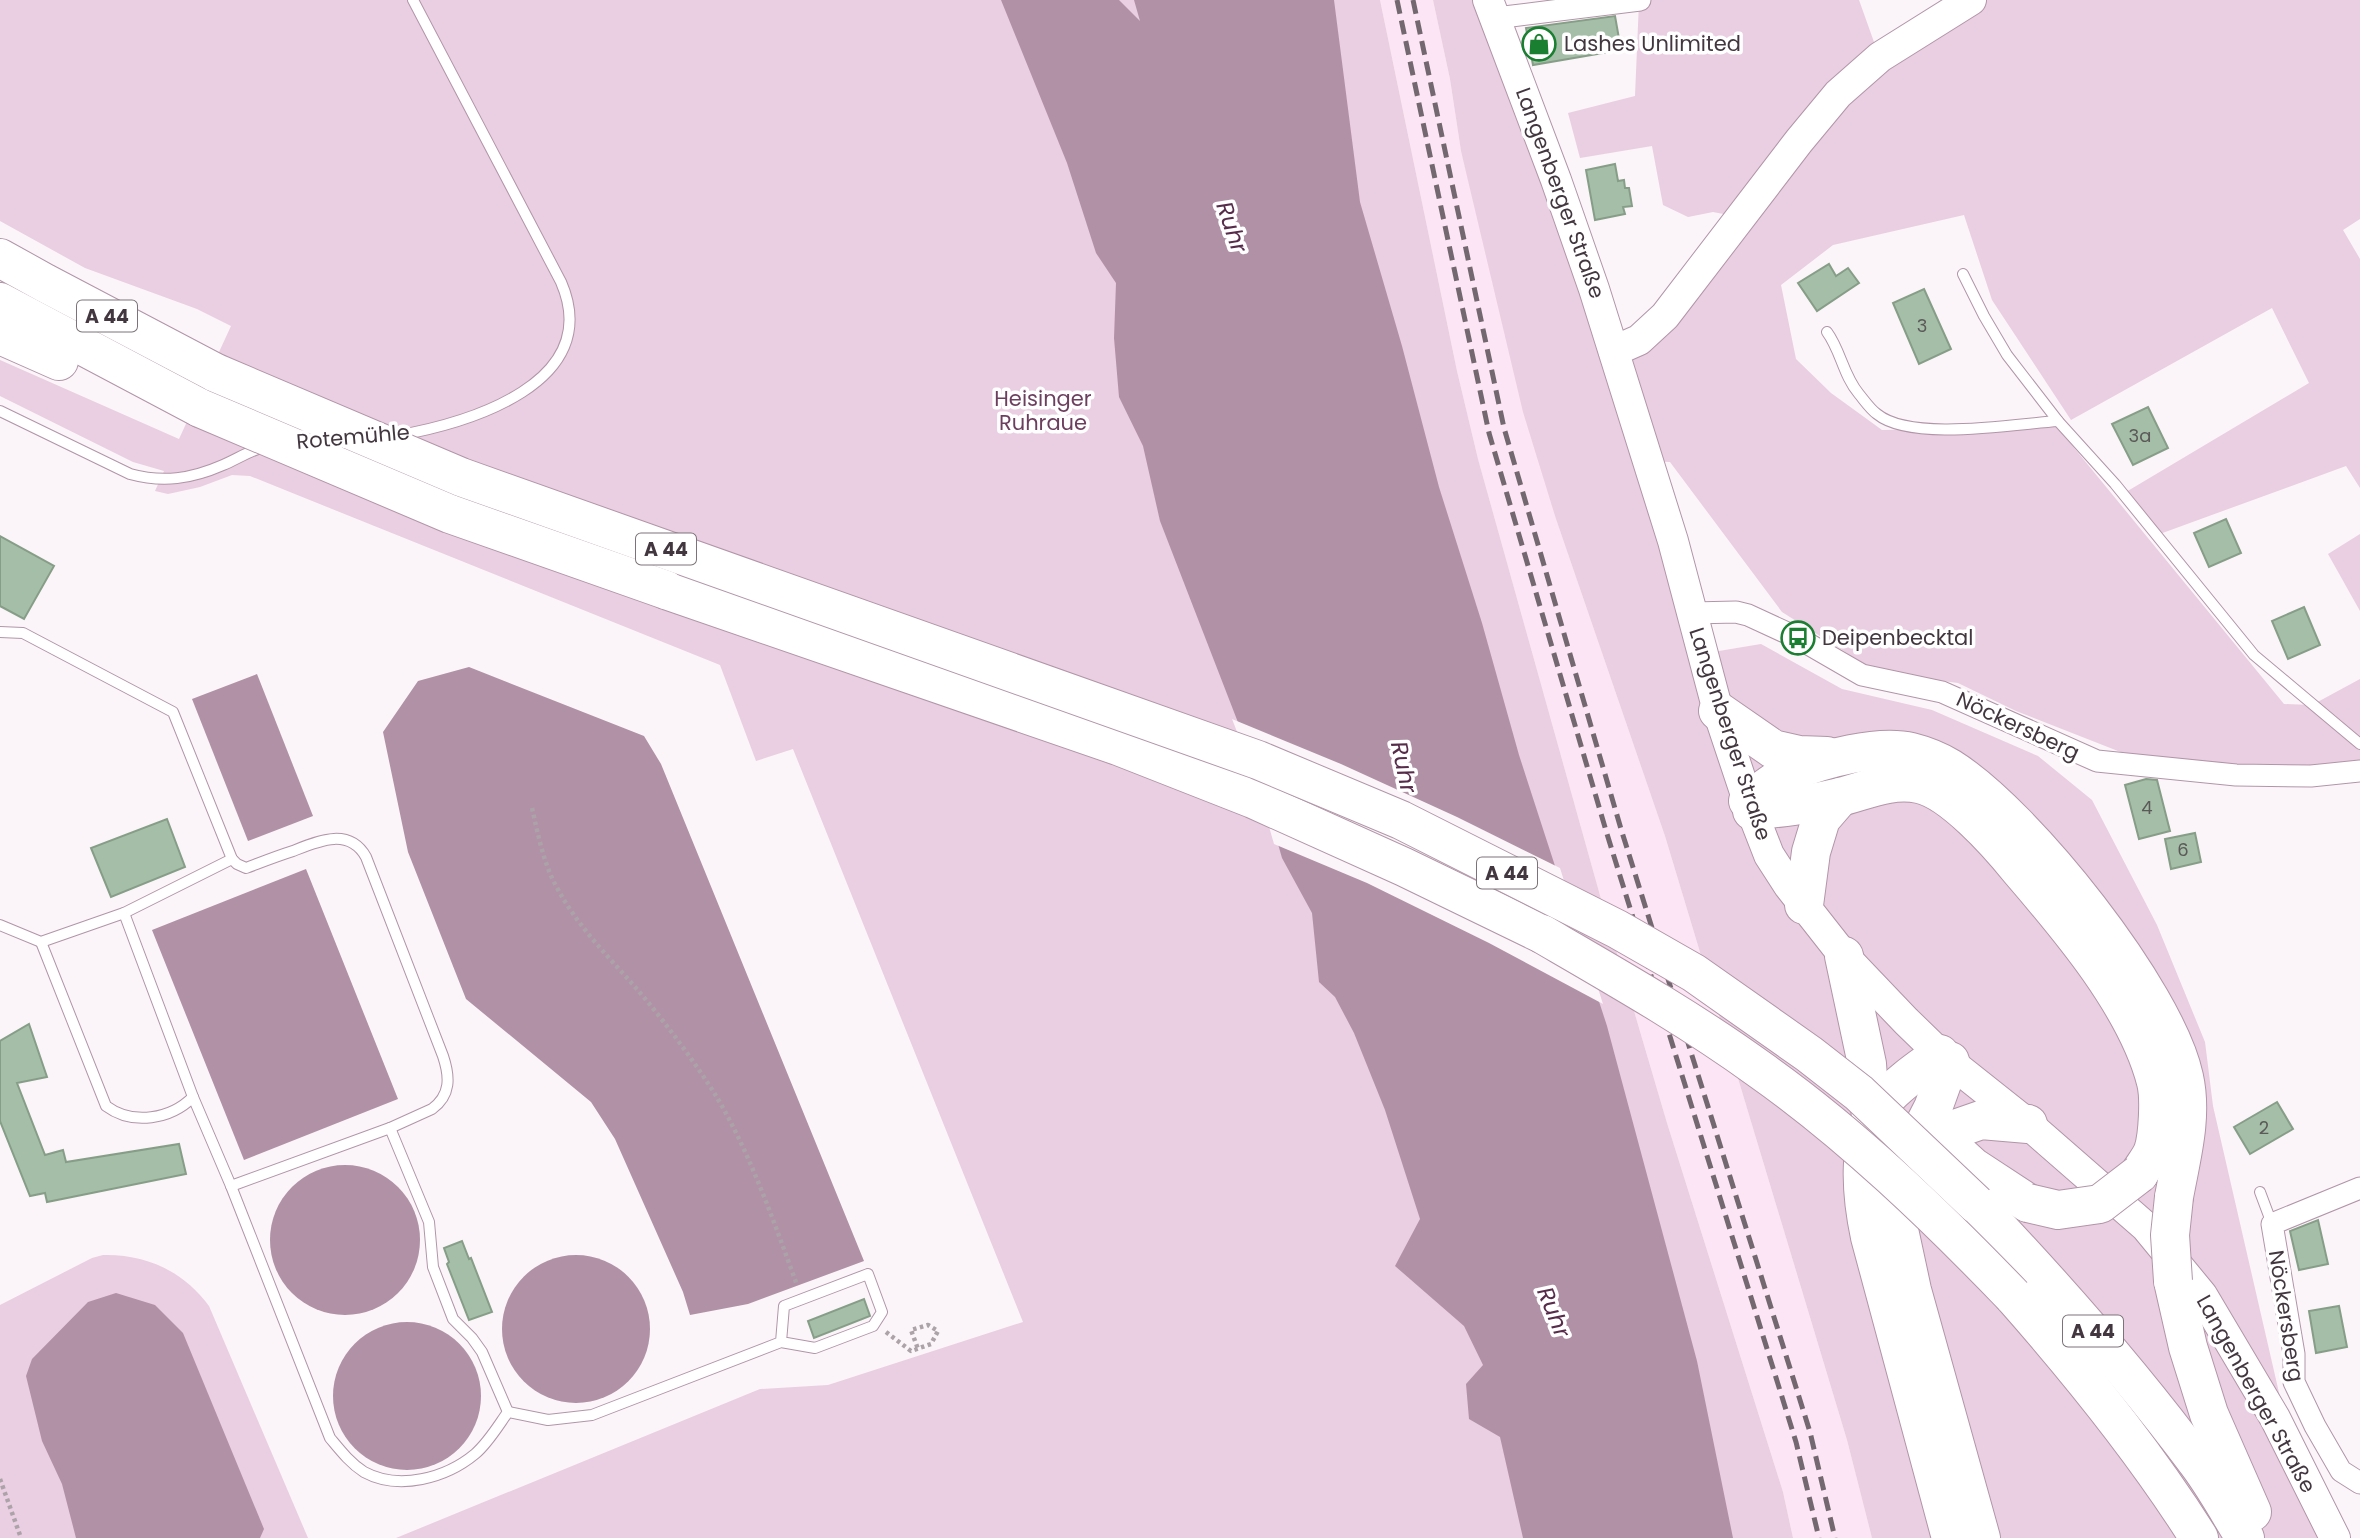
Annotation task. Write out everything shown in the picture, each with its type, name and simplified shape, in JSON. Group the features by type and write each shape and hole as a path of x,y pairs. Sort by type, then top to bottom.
{"highway":[{"name":"A 44","path":"0,258 216,373 461,477 1258,760 1401,820 1617,929 1694,974 1809,1054 1976,1204 2109,1349 2200,1467 2245,1538"},
{"name":"A 44","path":"0,302 200,408 450,514 1143,756 1266,805 1404,867 1542,934 1677,1013 1791,1093 1823,1117 1961,1242 2013,1296 2081,1374 2168,1488 2199,1538"},
{"path":"0,335 133,394 200,408"},
{"path":"1718,711 1773,749 1799,755 1839,757"},
{"path":"1750,806 1791,772 1839,757 1884,751 1910,752 1948,767 1978,788 2067,883 2133,971 2177,1050 2188,1104 2170,1235 2173,1281 2188,1347 2209,1414 2248,1504 2267,1538"},
{"path":"1750,806 1798,806 1891,783 1920,784 1951,801 1992,837 2061,918 2112,989 2149,1060 2157,1086 2156,1129 2152,1152 2138,1174 2100,1204 2058,1210 2028,1203 1973,1167 1950,1146 1865,1106"},
{"path":"1804,905 1811,852 1818,826 1840,797"},
{"path":"1844,956 1867,1064 1865,1211 1951,1538"},
{"path":"1865,1106 1884,1101 1901,1083 1945,1057"},
{"path":"1945,1057 1933,1108 1915,1143 1901,1192 1898,1225 1912,1290 1980,1538"},
{"path":"1915,1143 1981,1120 2028,1124"},
{"path":"2081,1374 2174,1538"}],"main road":[{"path":"1614,351 1639,340 1665,316 1838,94 1880,57 1971,0"},
{"name":"Langenberger Straße","path":"1492,9 1556,180 1614,351 1673,541 1718,711 1769,855 1844,956 1906,1021 2146,1227 2202,1294 2275,1418 2335,1538"}],"street":[{"path":"1492,9 1640,0"},
{"name":"Nöckersberg","path":"1692,613 1736,612 1748,615 1798,638 1861,675 1942,692 2097,761 2236,775 2311,776 2360,771"},
{"name":"Nöckersberg","path":"2360,1188 2272,1224 2294,1354 2294,1382 2341,1471 2360,1483"}],"lane":[{"name":"Rotemühle","path":"347,440 436,428 490,409 525,390 550,370 563,353 571,325 568,301 561,282 413,0"},
{"path":"1963,274 2007,355 2058,421 2115,484 2253,655 2360,744"},
{"path":"1827,332 1836,345 1841,363 1856,391 1877,415 1893,423 1939,430 2058,421"},
{"name":"Rotemühle","path":"0,411 130,474 162,480 193,477 260,448 310,440"},
{"path":"0,632 23,633 173,712 232,859 241,867 246,868 331,838 348,841 362,851 443,1056 449,1078 447,1090 438,1105 390,1128 231,1186"},
{"path":"0,925 41,942 124,913 232,859"},
{"path":"124,913 193,1097 330,1438 351,1462 376,1477 405,1481 448,1472 476,1453 508,1412"},
{"path":"41,942 107,1106 121,1115 153,1117 178,1110 193,1097"},
{"path":"390,1128 429,1222 433,1267 453,1319 482,1352 508,1412"},
{"path":"2260,1192 2272,1224"},
{"path":"508,1412 548,1420 592,1415 781,1342 814,1348 873,1326 883,1312 868,1274 783,1306 781,1342"}],"path":[{"path":"532,808 554,883 571,911 590,938 646,1000 682,1047 736,1131 802,1298"},
{"path":"880,1328 911,1351 918,1349 931,1344 938,1331 928,1325 911,1330 918,1349"},
{"path":"0,1479 21,1538"}],"shaded area":[{"path":"1380,0 1433,0 1450,79 1461,151 1556,519 1665,836 1847,1440 1872,1538 1793,1538 1783,1492 1667,1123 1601,899 1478,459 1457,371"}],"green space":[{"name":"Heisinger Ruhraue","path":"0,0 1380,0 1457,371 1478,459 1601,899 1667,1123 1783,1492 1793,1538 396,1538 760,1389 828,1385 1023,1322 793,749 756,761 720,665 250,476 232,475 200,487 168,494 155,491 164,471 133,462 0,396 0,360 179,439 231,326 197,309 85,268 0,221"},
{"path":"1433,0 1479,0 1613,380 1689,656 1761,644 1842,689 1932,710 2038,756 2092,800 2157,925 2205,1042 2213,1106 2300,1484 2325,1538 1872,1538 1847,1440 1665,836 1556,519 1523,412 1461,151 1450,79"},
{"path":"1859,0 1879,56 1739,217 1713,212 1688,217 1663,205 1652,146 1580,158 1568,113 1635,96 1639,2"},
{"path":"1975,0 2360,0 2360,219 2343,230 2360,259 2360,488 2346,466 2157,535 2126,492 2309,383 2272,308 2071,420 1992,300 1964,215 1833,245 1781,285 1796,359 1831,393 1882,430 2057,427 2284,704 2312,705 2360,679 2360,764 2174,773 2016,711 1958,683 1877,672 1782,612 1670,462 1646,461 1615,351 1839,94"},
{"path":"2360,534 2360,611 2328,554"},
{"path":"103,1255 149,1261 162,1267 188,1283 209,1306 308,1538 0,1538 0,1305 92,1258"}],"water":[{"name":"Ruhr","path":"1001,0 1119,0 1140,21 1134,0 1334,0 1360,202 1439,487 1482,623 1519,755 1607,1026 1697,1361 1733,1538 1523,1538 1500,1437 1469,1419 1466,1384 1483,1365 1464,1326 1395,1266 1420,1219 1385,1110 1354,1033 1335,997 1319,982 1312,913 1282,858 1258,774 1160,521 1143,446 1119,397 1114,338 1116,283 1096,253 1067,163"},
{"path":"469,667 644,736 661,764 864,1261 748,1304 690,1315 683,1292 615,1139 591,1102 466,999 408,852 383,732 418,681"},
{"path":"257,674 313,816 248,841 192,699"},
{"path":"306,869 398,1099 244,1160 152,930"},
{"path":"345,1165 374,1171 398,1187 414,1211 420,1240 414,1269 398,1293 374,1309 345,1315 316,1309 292,1293 276,1269 270,1240 276,1211 292,1187 316,1171"},
{"path":"576,1255 604,1261 628,1277 644,1301 650,1329 644,1357 628,1381 604,1397 576,1403 548,1397 524,1381 508,1357 502,1329 508,1301 524,1277 548,1261"},
{"path":"116,1293 155,1305 183,1333 264,1529 260,1538 76,1538 62,1484 42,1441 26,1376 32,1359 88,1302"},
{"path":"407,1322 435,1328 459,1344 475,1368 481,1396 475,1424 459,1448 435,1464 407,1470 379,1464 355,1448 339,1424 333,1396 339,1368 355,1344 379,1328"}],"pier":[{"path":"1232,719 1341,764 1560,868 1603,1004 1489,943 1367,883 1274,844 1254,775"}],"building":[{"path":"1615,16 1621,50 1533,65 1526,28"},
{"path":"1615,164 1618,181 1624,180 1625,188 1629,188 1632,206 1623,207 1625,214 1595,220 1586,170"},
{"path":"1829,264 1836,276 1848,268 1859,283 1817,311 1798,283"},
{"path":"1924,289 1951,349 1919,364 1893,303"},
{"path":"2148,407 2168,448 2133,465 2112,424"},
{"path":"2226,519 2241,553 2209,567 2194,533"},
{"path":"0,536 54,566 24,619 0,606"},
{"path":"2304,607 2320,645 2288,659 2272,621"},
{"path":"2146,779 2157,780 2170,831 2139,839 2125,785"},
{"path":"167,819 185,867 111,897 91,848"},
{"path":"2195,833 2201,862 2171,869 2165,839"},
{"path":"29,1024 47,1077 17,1083 45,1155 63,1150 66,1162 179,1144 186,1174 47,1202 45,1193 30,1196 0,1121 0,1041"},
{"path":"2277,1102 2293,1129 2250,1154 2234,1127"},
{"path":"2318,1220 2328,1264 2299,1270 2290,1231"},
{"path":"462,1241 492,1312 469,1320 447,1264 449,1262 444,1248"},
{"path":"864,1299 870,1316 814,1338 808,1321"},
{"path":"2339,1306 2347,1347 2316,1353 2309,1311"}],"railway":[{"path":"1397,0 1489,433 1607,834 1796,1442 1819,1538"},
{"path":"1413,0 1504,428 1621,829 1810,1432 1835,1538"}],"place":[{"name":"Lashes Unlimited","path":"1539,44"},
{"name":"Deipenbecktal","path":"1798,638"}]}
